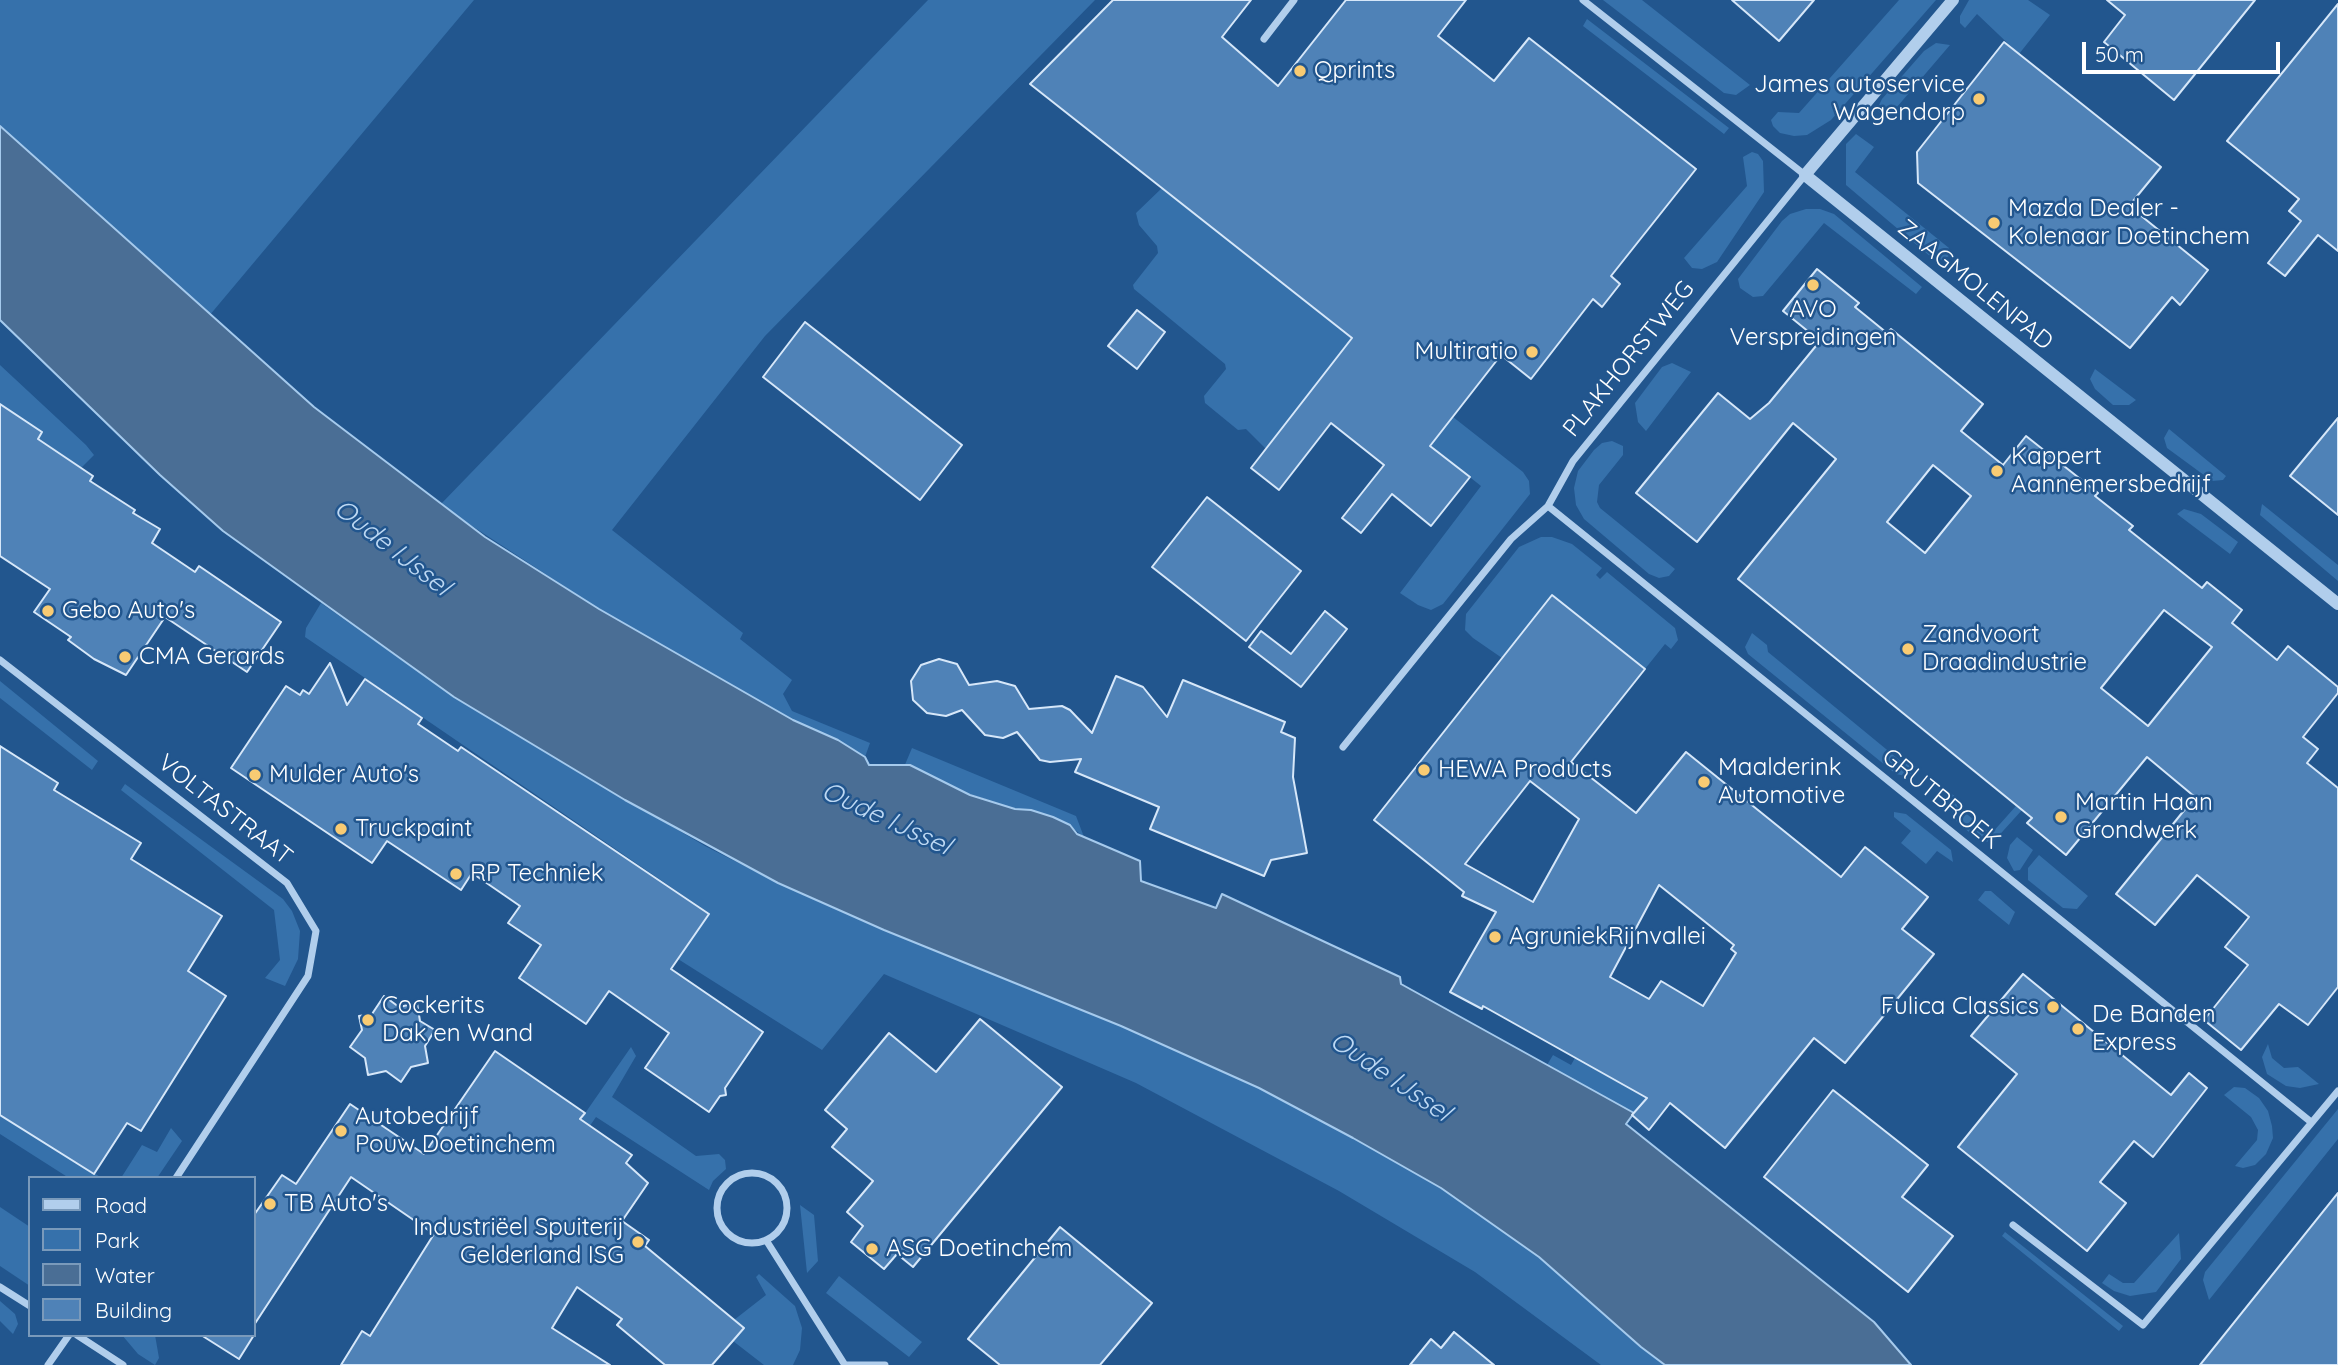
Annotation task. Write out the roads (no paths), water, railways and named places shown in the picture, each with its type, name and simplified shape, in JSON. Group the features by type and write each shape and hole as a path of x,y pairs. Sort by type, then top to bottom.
{"street":[{"path":"1264,39 1294,0"},
{"name":"ZAAGMOLENPAD","path":"1583,0 2338,604"},
{"name":"PLAKHORSTWEG","path":"1343,747 1511,539 1548,506 1573,461 1805,175 1953,0"},
{"name":"GRUTBROEK","path":"1548,506 2311,1122"},
{"name":"VOLTASTRAAT","path":"0,660 288,883 316,931 308,976 177,1176"},
{"path":"2013,1225 2143,1325 2338,1091"},
{"path":"750,1172 765,1175 776,1182 785,1195 786,1217 781,1229 766,1240 752,1243 740,1241 720,1224 716,1209 718,1196 727,1182 738,1175 750,1172"},
{"path":"766,1240 845,1365 885,1365"},
{"path":"0,1287 28,1305"},
{"path":"48,1365 68,1337"},
{"path":"80,1337 123,1365"}],"water":[{"name":"Oude IJssel","path":"0,126 314,407 485,537 599,609 793,720 838,740 865,757 869,765 910,765 970,795 1053,817 1070,825 1077,834 1140,861 1141,881 1216,908 1222,894 1400,977 1401,984 1634,1113 1626,1124 1874,1322 1911,1365 1665,1365 1539,1257 1441,1188 1353,1138 1259,1088 1121,1026 884,930 778,883 625,800 454,697 223,531 160,475 0,320"}],"place":[{"name":"Qprints","path":"1300,71"},
{"name":"James autoservice Wagendorp","path":"1979,99"},
{"name":"Mazda Dealer - Kolenaar Doetinchem","path":"1994,223"},
{"name":"AVO Verspreidingen","path":"1813,285"},
{"name":"Multiratio","path":"1532,352"},
{"name":"Kappert Aannemersbedrijf","path":"1997,471"},
{"name":"Gebo Auto's","path":"48,611"},
{"name":"Zandvoort Draadindustrie","path":"1908,649"},
{"name":"CMA Gerards","path":"125,657"},
{"name":"HEWA Products","path":"1424,770"},
{"name":"Mulder Auto's","path":"255,775"},
{"name":"Maalderink Automotive","path":"1704,782"},
{"name":"Martin Haan Grondwerk","path":"2061,817"},
{"name":"Truckpaint","path":"341,829"},
{"name":"RP Techniek","path":"456,874"},
{"name":"AgruniekRijnvallei","path":"1495,937"},
{"name":"Fulica Classics","path":"2053,1007"},
{"name":"Cockerits Dak en Wand","path":"368,1020"},
{"name":"De Banden Express","path":"2078,1029"},
{"name":"Autobedrijf Pouw Doetinchem","path":"341,1131"},
{"name":"TB Auto's","path":"270,1204"},
{"name":"Industriëel Spuiterij Gelderland ISG","path":"638,1242"},
{"name":"ASG Doetinchem","path":"872,1249"}]}
